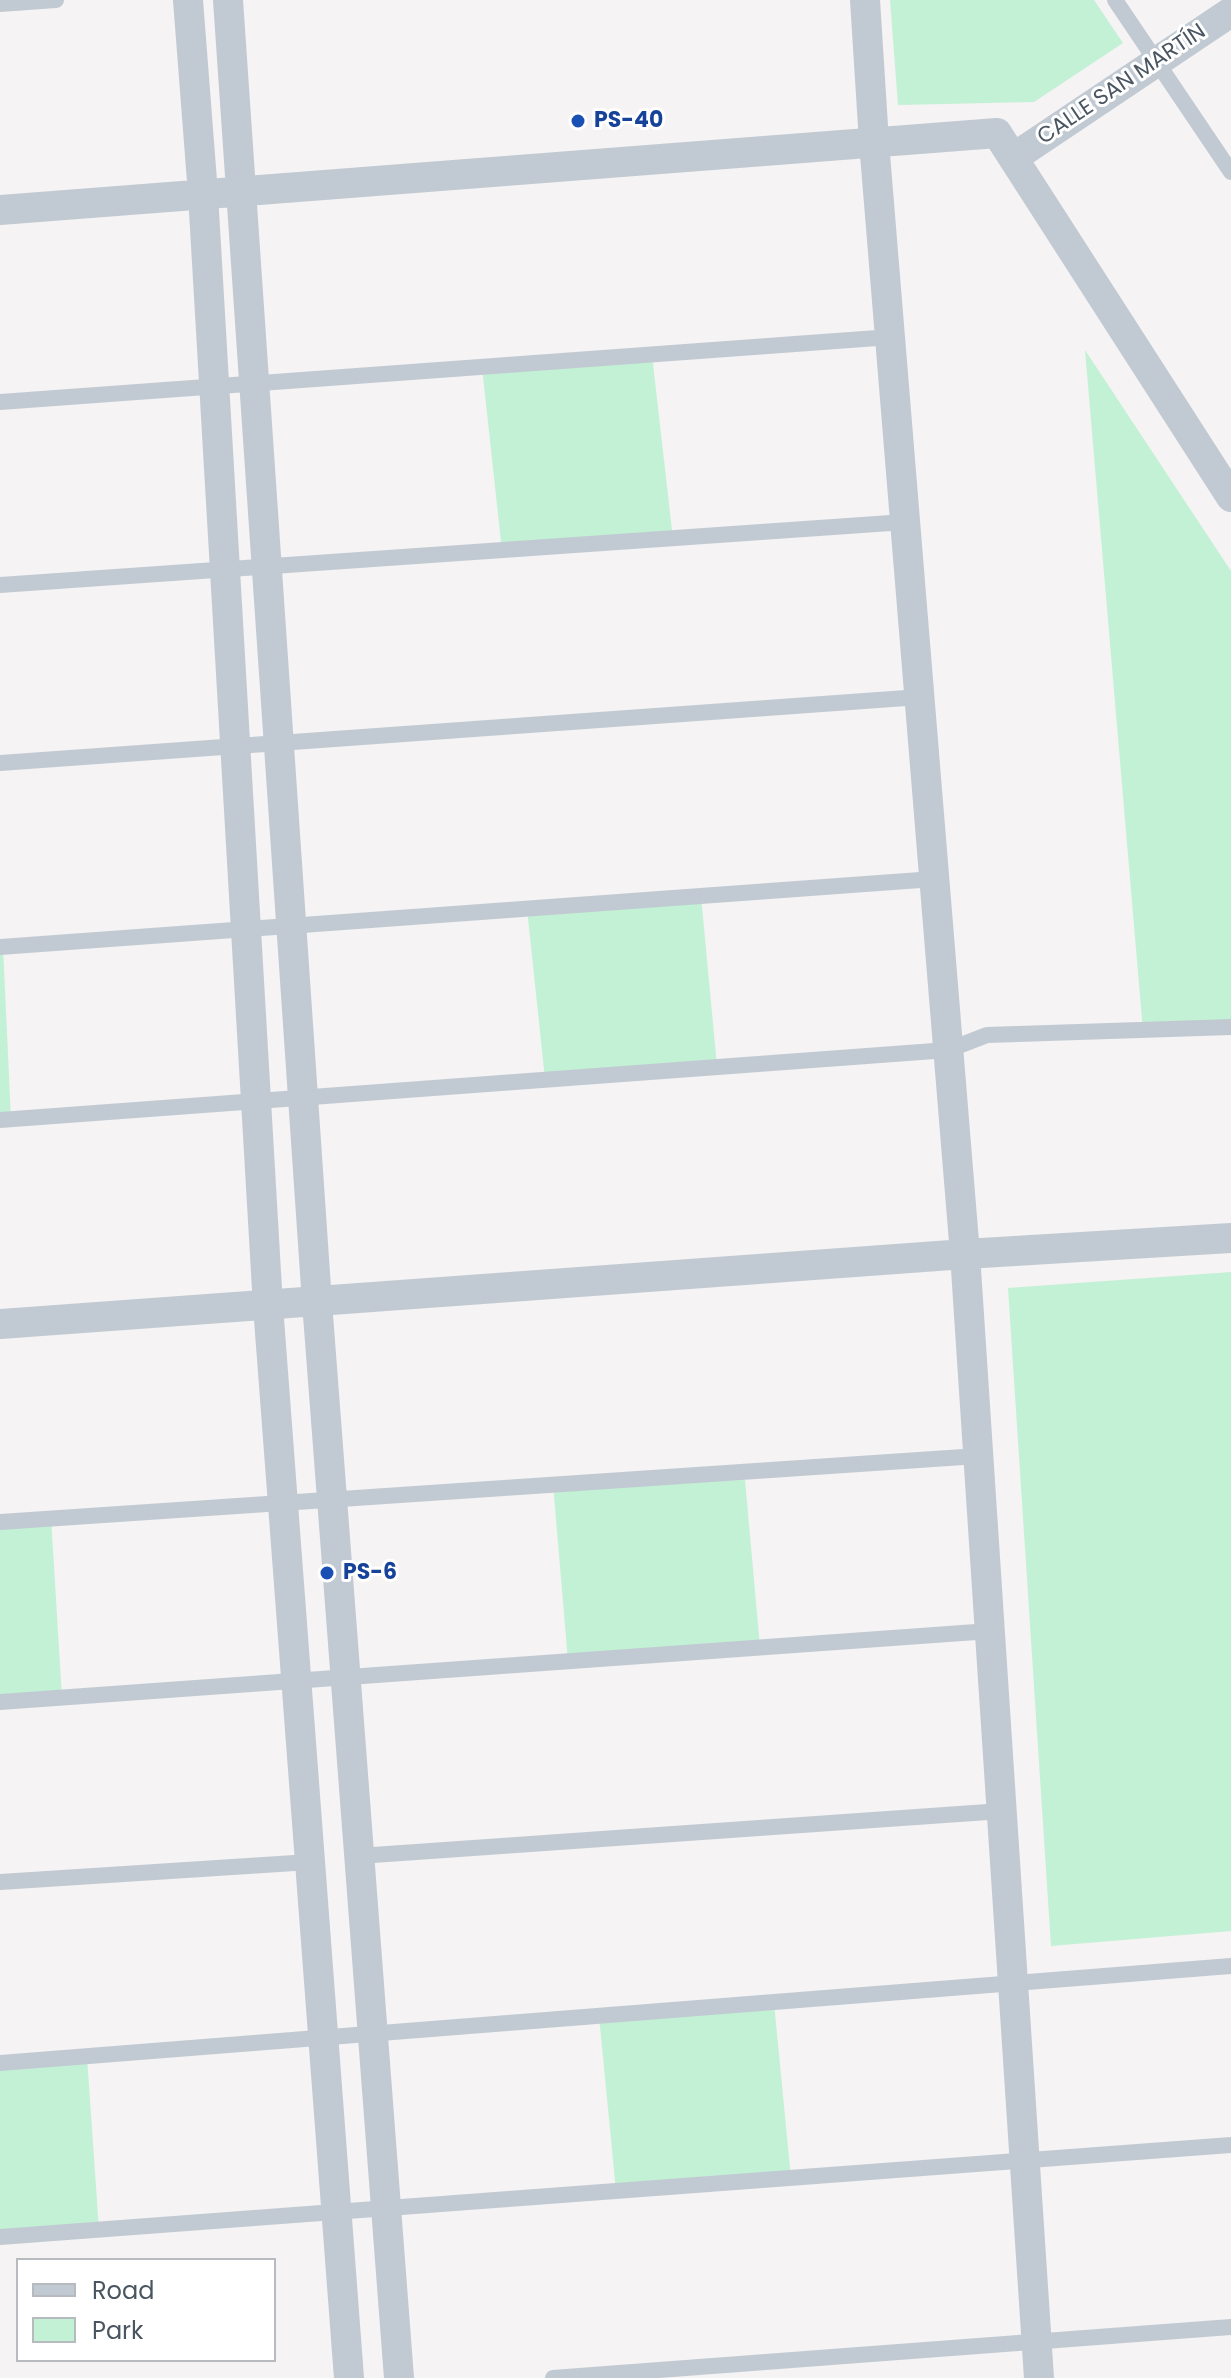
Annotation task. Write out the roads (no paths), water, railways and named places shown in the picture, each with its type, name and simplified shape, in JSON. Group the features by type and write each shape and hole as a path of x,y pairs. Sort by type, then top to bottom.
{"street":[{"path":"188,0 215,386 268,1306 349,2378"},
{"path":"228,0 317,1302 399,2378"},
{"path":"865,0 965,1254 1039,2378"},
{"name":"CALLE SAN MARTÍN","path":"1013,158 1231,12"},
{"path":"0,210 997,133 1231,497"},
{"path":"0,1324 965,1254 1231,1238"}],"lane":[{"path":"0,4 56,0"},
{"path":"1115,0 1231,172"},
{"path":"0,402 891,337"},
{"path":"0,585 905,522"},
{"path":"0,763 920,697"},
{"path":"0,947 934,879"},
{"path":"0,1120 948,1050 987,1035 1231,1027"},
{"path":"0,1522 978,1456"},
{"path":"0,1702 990,1631"},
{"path":"359,1856 1002,1811"},
{"path":"0,1882 310,1862"},
{"path":"0,2063 1231,1966"},
{"path":"0,2237 1231,2145"},
{"path":"553,2378 1231,2327"}],"place":[{"name":"PS-40","path":"578,121"},
{"name":"PS-6","path":"327,1573"}]}
